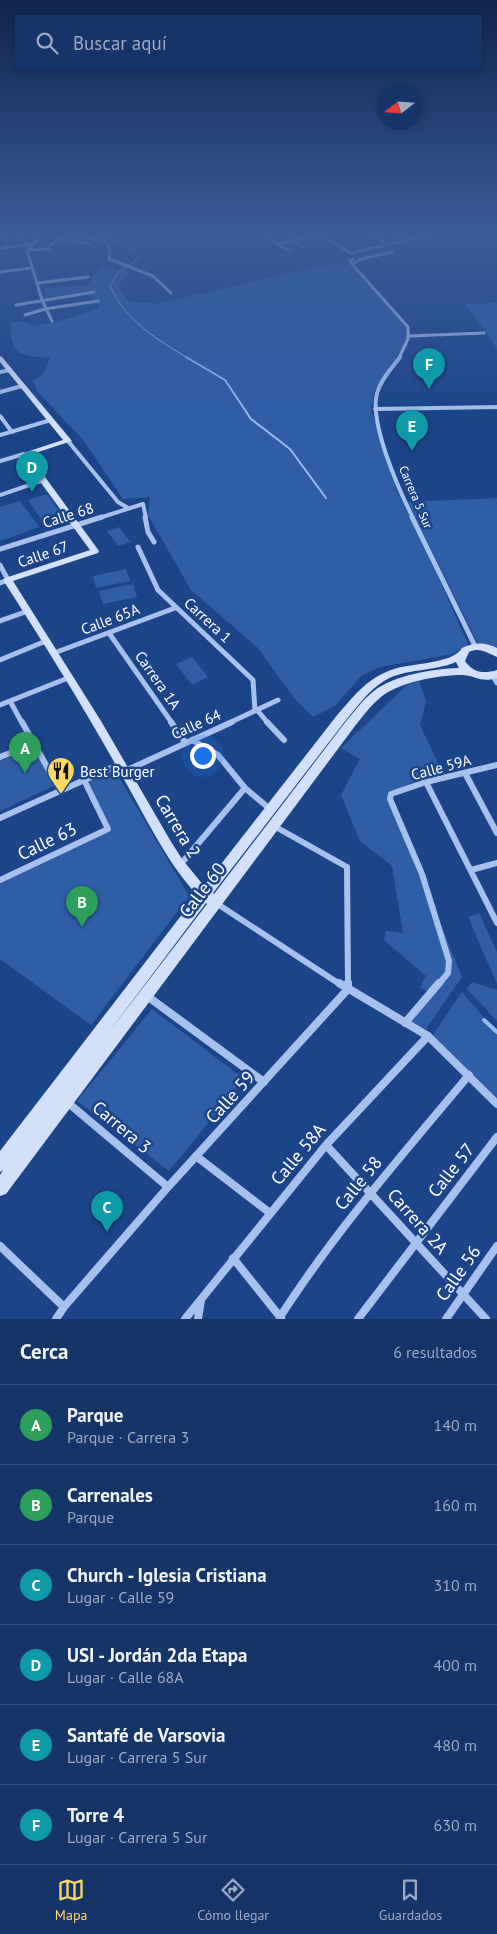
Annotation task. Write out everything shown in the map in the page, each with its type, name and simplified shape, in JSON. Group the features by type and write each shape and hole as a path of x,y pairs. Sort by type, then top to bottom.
{"main road":[{"path":"0,358 68,441 24,454 74,524"},
{"name":"Calle 67","path":"4,582 95,551 74,524"},
{"name":"Carrera 2","path":"4,582 28,611 180,865 210,900"},
{"path":"475,646 496,652"},
{"name":"Calle 60","path":"0,1188 146,995 270,810 342,716 380,678 398,672 450,661 460,656 464,650 475,646"},
{"path":"460,656 462,665 469,672"},
{"name":"Calle 60","path":"0,1164 57,1089 210,900 274,825 351,723 383,690 395,684 453,671 469,672 496,678"}],"street":[{"path":"40,294 45,309 52,321"},
{"path":"16,305 84,294"},
{"path":"378,294 408,327 410,336 377,391 374,409 497,407"},
{"path":"25,315 45,309 98,301"},
{"path":"410,336 484,334 482,330 455,331 457,334"},
{"path":"0,372 10,370"},
{"path":"0,392 22,386"},
{"name":"Carrera 5 Sur","path":"374,409 400,491 475,646"},
{"path":"0,416 12,432"},
{"path":"0,435 51,420"},
{"path":"68,441 118,502 128,508"},
{"path":"0,461 24,454"},
{"path":"0,495 44,480"},
{"name":"Calle 68","path":"0,549 74,524 143,504 148,532 154,542"},
{"name":"Carrera 1","path":"138,547 158,590 253,680 256,710"},
{"name":"Carrera 2","path":"0,565 4,582"},
{"name":"Calle 65A","path":"54,653 175,608"},
{"path":"0,621 28,611"},
{"name":"Carrera 1A","path":"109,633 185,742"},
{"path":"0,660 46,641"},
{"path":"0,706 68,678"},
{"name":"Calle 64","path":"0,818 84,780 192,740 278,700"},
{"path":"10,702 60,790"},
{"path":"256,710 284,740"},
{"path":"192,740 218,756 245,788 270,810"},
{"path":"0,756 34,743"},
{"name":"Calle 59A","path":"405,1023 448,974 449,961 422,874 390,799 391,794 426,782 497,765"},
{"path":"465,773 497,833"},
{"name":"Calle 63","path":"0,880 108,828 84,780"},
{"path":"426,782 497,923"},
{"path":"180,865 245,788"},
{"path":"274,825 346,866 348,873 348,989"},
{"path":"471,870 497,864"},
{"name":"Carrera 2","path":"210,900 348,989 428,1036 469,1074 497,1104"},
{"name":"Calle 59","path":"56,1319 64,1307 168,1187 348,989"},
{"path":"146,995 264,1082"},
{"name":"Calle 58A","path":"186,1319 233,1258 326,1145 428,1036"},
{"name":"Calle 58","path":"281,1318 304,1277 370,1193 469,1074"},
{"name":"Carrera 3","path":"57,1089 67,1101 168,1187"},
{"name":"Calle 57","path":"358,1319 497,1137"},
{"name":"Carrera 2A","path":"326,1145 486,1319"},
{"path":"196,1156 270,1213"},
{"path":"0,1246 64,1307"},
{"name":"Calle 56","path":"446,1319 497,1246"},
{"path":"233,1258 281,1318"},
{"name":"Calle 58A","path":"198,1319 201,1300"},
{"path":"186,1319 194,1319"}],"shaded area":[{"path":"46,294 73,294 46,297"},
{"path":"87,294 123,294 127,301 156,304 201,294 376,294 406,327 408,335 405,344 374,392 371,409 397,491 468,644 453,654 380,667 361,676 335,706 313,717 294,698 257,647 191,590 148,515 150,497 123,499 84,441 37,391 33,381 43,374 50,358 24,355 15,348 12,342 11,322 26,322 35,326 67,319 100,308"},
{"path":"497,303 497,349 464,304"},
{"path":"47,494 60,512 41,519 28,500"},
{"path":"497,498 497,649 478,644 408,502"},
{"path":"20,501 39,527 0,541 0,507"},
{"path":"119,527 130,542 118,546 107,531"},
{"path":"126,569 130,581 96,588 93,576"},
{"path":"133,584 137,597 103,604 99,591"},
{"path":"192,657 208,677 192,685 176,664"},
{"path":"419,681 426,701 420,725 444,776 415,782 388,795 462,977 426,1029 412,1022 432,995 420,987 426,976 384,940 386,931 403,933 392,866 360,841 341,795 360,759 341,748 407,685"},
{"path":"35,746 56,785 0,811 0,761"},
{"path":"114,769 189,896 91,1025 0,959 0,882 112,830 85,781"},
{"path":"479,913 497,952 497,984 468,917"},
{"path":"472,982 497,990 497,1021 467,989"},
{"path":"462,992 497,1033 497,1101 433,1035"},
{"path":"152,1009 244,1079 169,1171 77,1101"}],"waterway":[{"path":"114,294 124,309 143,328 188,358"},
{"path":"186,357 225,380 251,419 290,449 326,498"},
{"path":"484,1020 497,1032"}],"place":[{"name":"Torre 4","path":"429,389"},
{"name":"Santafé de Varsovia","path":"412,451"},
{"name":"USI - Jordán 2da Etapa","path":"32,492"},
{"name":"Parque","path":"25,773"},
{"name":"Best Burger","path":"61,795"},
{"name":"Carrenales","path":"82,927"},
{"name":"Church - Iglesia Cristiana","path":"107,1232"}]}
